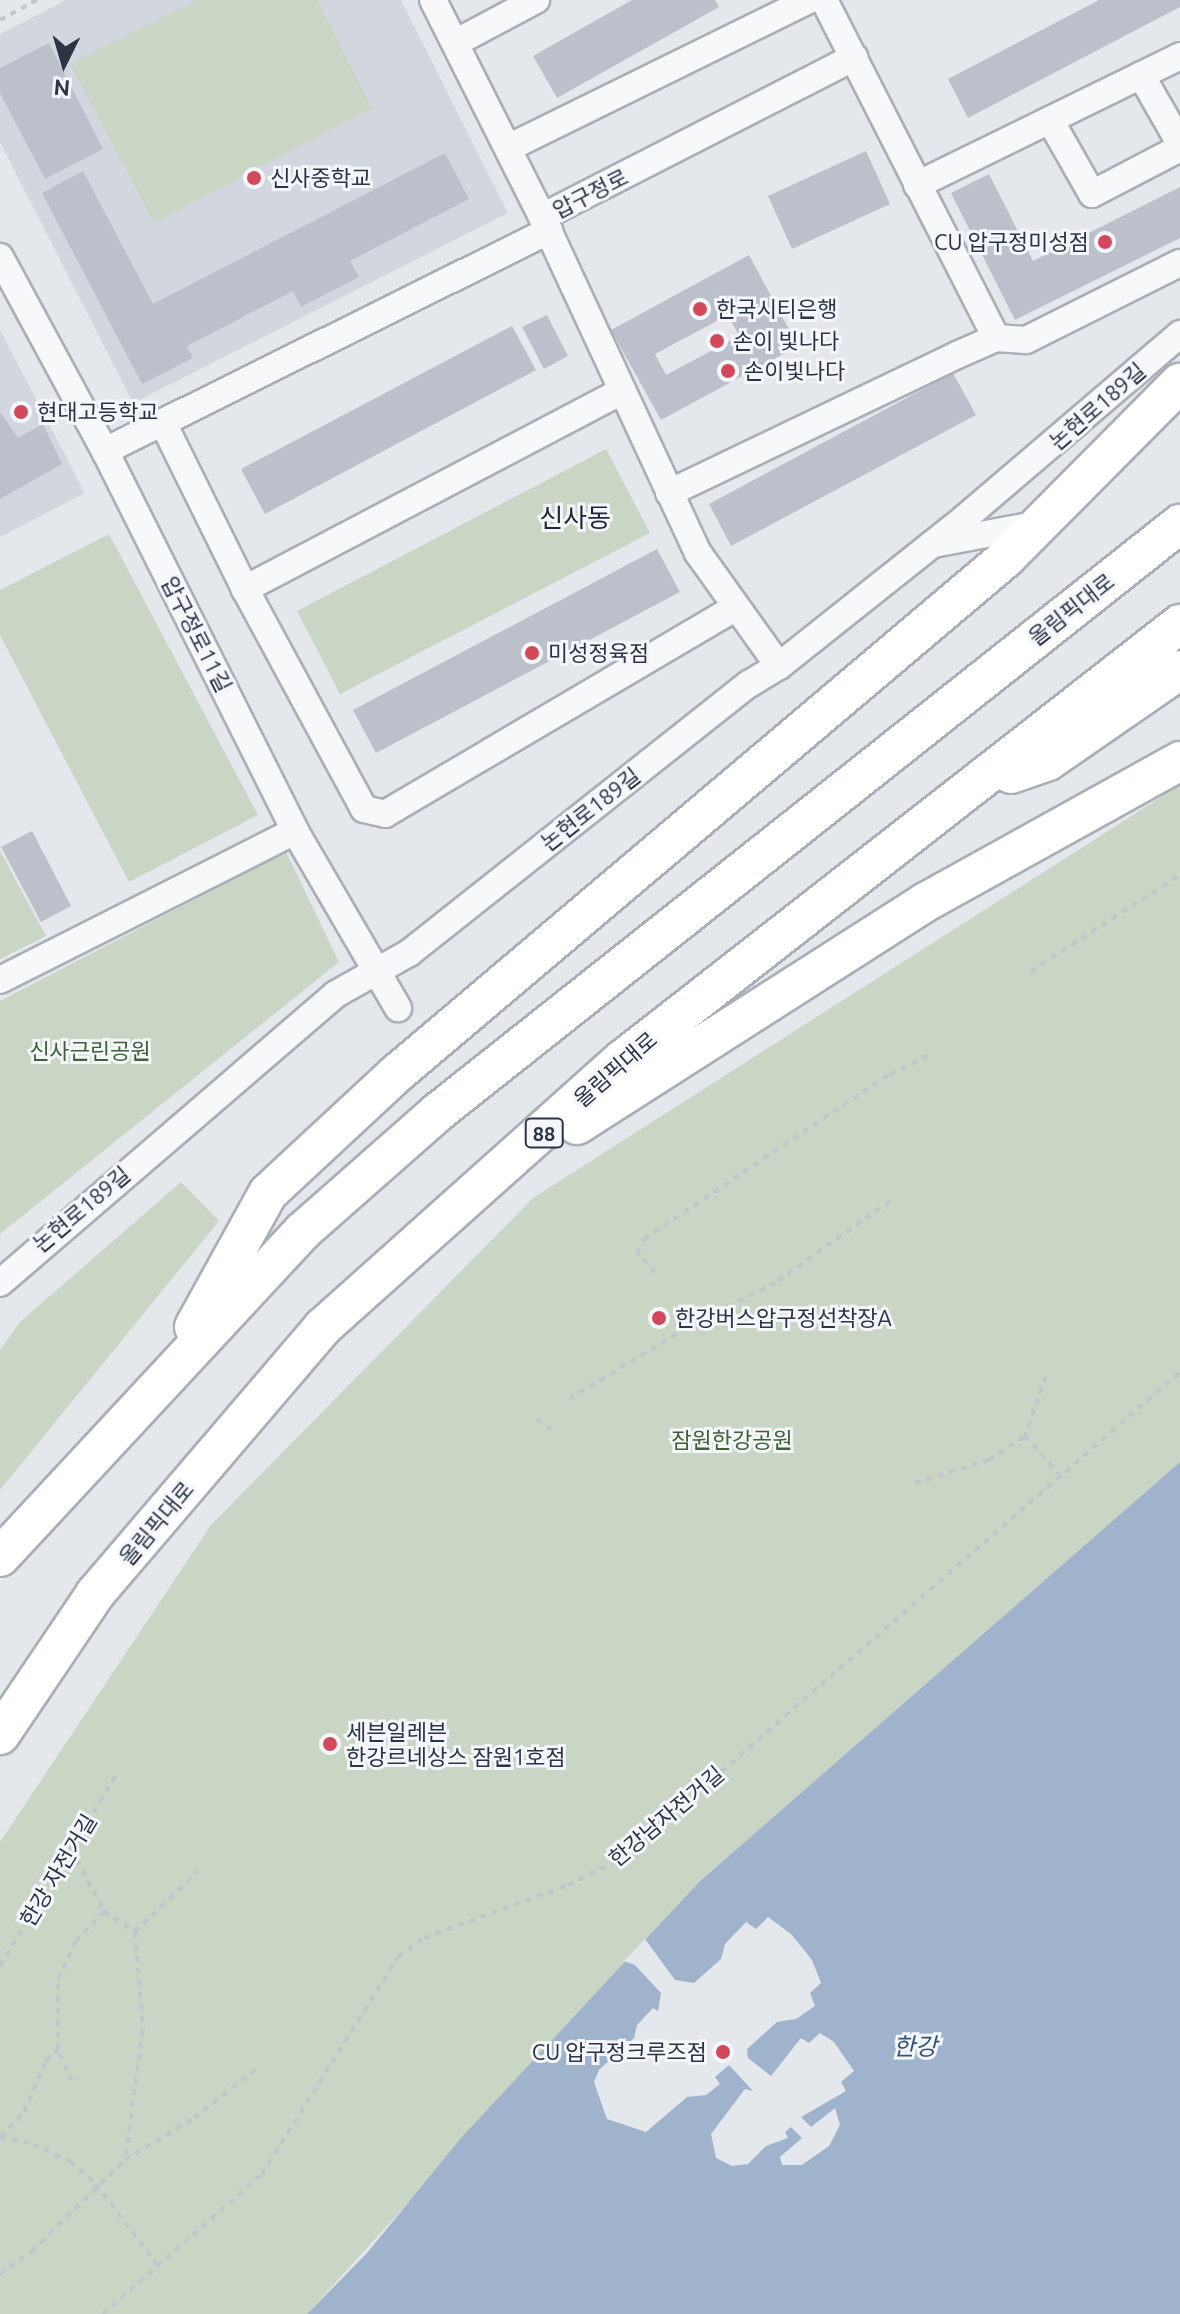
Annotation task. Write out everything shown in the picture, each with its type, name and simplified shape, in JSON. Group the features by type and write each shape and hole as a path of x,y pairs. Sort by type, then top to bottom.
{"highway":[{"path":"165,1379 268,1193 396,1074 1040,524 1180,383"},
{"name":"올림픽대로","path":"0,1557 303,1231 438,1112 1180,524"},
{"name":"올림픽대로","path":"0,1735 95,1594 323,1327 494,1179 623,1059 979,785 1180,624"},
{"path":"979,785 1048,761 1180,670"},
{"path":"494,1179 926,902 1180,761"}],"street":[{"name":"압구정로","path":"433,0 546,224 854,57"},
{"path":"455,43 536,0"},
{"path":"508,148 809,0"},
{"path":"824,0 996,338"},
{"path":"917,185 1180,56"},
{"path":"1050,120 1092,194 1180,146 1141,75"},
{"path":"105,451 546,224 620,392 698,553 779,666"},
{"name":"압구정로11길","path":"0,257 105,451 295,831 398,1008"},
{"path":"669,493 996,338 1026,340 1180,263"},
{"name":"논현로189길","path":"0,1283 336,994 374,969 409,953 749,684 779,666 1180,334"},
{"path":"245,589 620,392"},
{"path":"163,423 245,589 364,809 385,814 735,608"},
{"path":"929,544 1040,524"},
{"path":"0,980 295,831"}],"path":[{"path":"0,20 37,0"},
{"path":"1031,971 1180,875"},
{"path":"655,1272 637,1253 644,1239 890,1074 931,1054"},
{"path":"569,1399 695,1323 778,1281 894,1198"},
{"path":"695,1323 702,1334"},
{"name":"한강남자전거길","path":"103,2314 262,2174 398,1957 424,1938 568,1885 622,1858 1180,1372"},
{"path":"915,1483 989,1460 1025,1436 1046,1376"},
{"path":"537,1419 555,1433"},
{"path":"1025,1436 1060,1475"},
{"name":"한강 자전거길","path":"0,1966 116,1775"},
{"path":"71,1849 104,1911 135,1932"},
{"path":"135,1932 198,1871"},
{"path":"72,2081 58,2050 58,1979 76,1941 104,1911"},
{"path":"125,2160 143,2030 135,1932"},
{"path":"58,2050 46,2061 24,2112 0,2138 70,2161 96,2184 158,2266"},
{"path":"0,2274 32,2251 96,2184 125,2160 194,2118 260,2066"}],"shaded area":[{"name":"신사중학교","path":"66,0 401,0 508,213 133,403 0,142 0,34"},
{"name":"현대고등학교","path":"0,330 85,493 0,537"}],"green space":[{"path":"198,0 317,0 372,108 154,223 70,64"},
{"path":"606,449 650,533 340,694 297,611"},
{"path":"109,534 258,815 129,882 0,635 0,590"},
{"name":"잠원한강공원","path":"1180,785 1180,1462 700,1881 307,2314 0,2314 0,1842 211,1525 533,1198"},
{"path":"0,851 46,936 0,959"},
{"name":"신사근린공원","path":"286,852 339,962 0,1234 0,1001"},
{"path":"181,1182 219,1221 0,1490 0,1350 20,1322"}],"water":[{"name":"한강","path":"1180,1462 1180,2314 307,2314 367,2253 461,2138 700,1881"}],"pier":[{"path":"768,1917 791,1934 812,1960 821,1983 810,1993 815,2006 796,2019 777,2022 747,2049 748,2058 771,2076 801,2038 809,2043 820,2033 834,2042 854,2071 841,2082 846,2091 801,2117 811,2127 835,2108 840,2125 829,2146 802,2165 782,2165 780,2157 802,2138 791,2127 785,2132 788,2138 766,2146 748,2164 732,2166 716,2158 711,2134 745,2089 753,2091 729,2065 715,2077 720,2084 706,2095 687,2097 646,2132 607,2119 594,2082 599,2070 634,2038 637,2025 653,2008 658,2011 661,1993 635,1965 624,1961 645,1939 675,1980 694,1983 721,1959 725,1944 746,1922 756,1929"}],"building":[{"path":"632,0 715,0 719,7 557,98 533,56"},
{"path":"1099,0 1180,0 1180,7 968,118 948,79"},
{"path":"49,43 103,149 45,179 0,93 0,68"},
{"path":"866,151 890,204 792,249 768,196"},
{"path":"445,153 469,199 350,261 359,277 301,307 293,291 187,346 193,358 142,384 42,193 83,171 153,304"},
{"path":"989,174 1033,261 1180,187 1180,238 1015,320 951,193"},
{"path":"749,255 798,346 661,420 611,330","holes":["728,315 739,336 666,375 655,354"]},
{"path":"547,315 568,356 544,369 522,327"},
{"path":"512,326 536,370 265,514 241,469"},
{"path":"953,373 976,415 731,546 709,504"},
{"path":"0,412 18,438 43,424 62,464 0,499"},
{"path":"657,549 680,592 376,753 353,710"},
{"path":"32,831 71,906 41,922 1,847"}],"place":[{"name":"신사중학교","path":"254,178"},
{"name":"CU 압구정미성점","path":"1105,242"},
{"name":"한국시티은행","path":"700,309"},
{"name":"손이 빛나다","path":"717,341"},
{"name":"손이빛나다","path":"728,371"},
{"name":"현대고등학교","path":"21,412"},
{"name":"미성정육점","path":"532,653"},
{"name":"한강버스압구정선착장A","path":"659,1318"},
{"name":"세븐일레븐 한강르네상스 잠원1호점","path":"330,1744"},
{"name":"CU 압구정크루즈점","path":"723,2052"}],"district":[{"name":"신사동","path":"575,518"}]}
